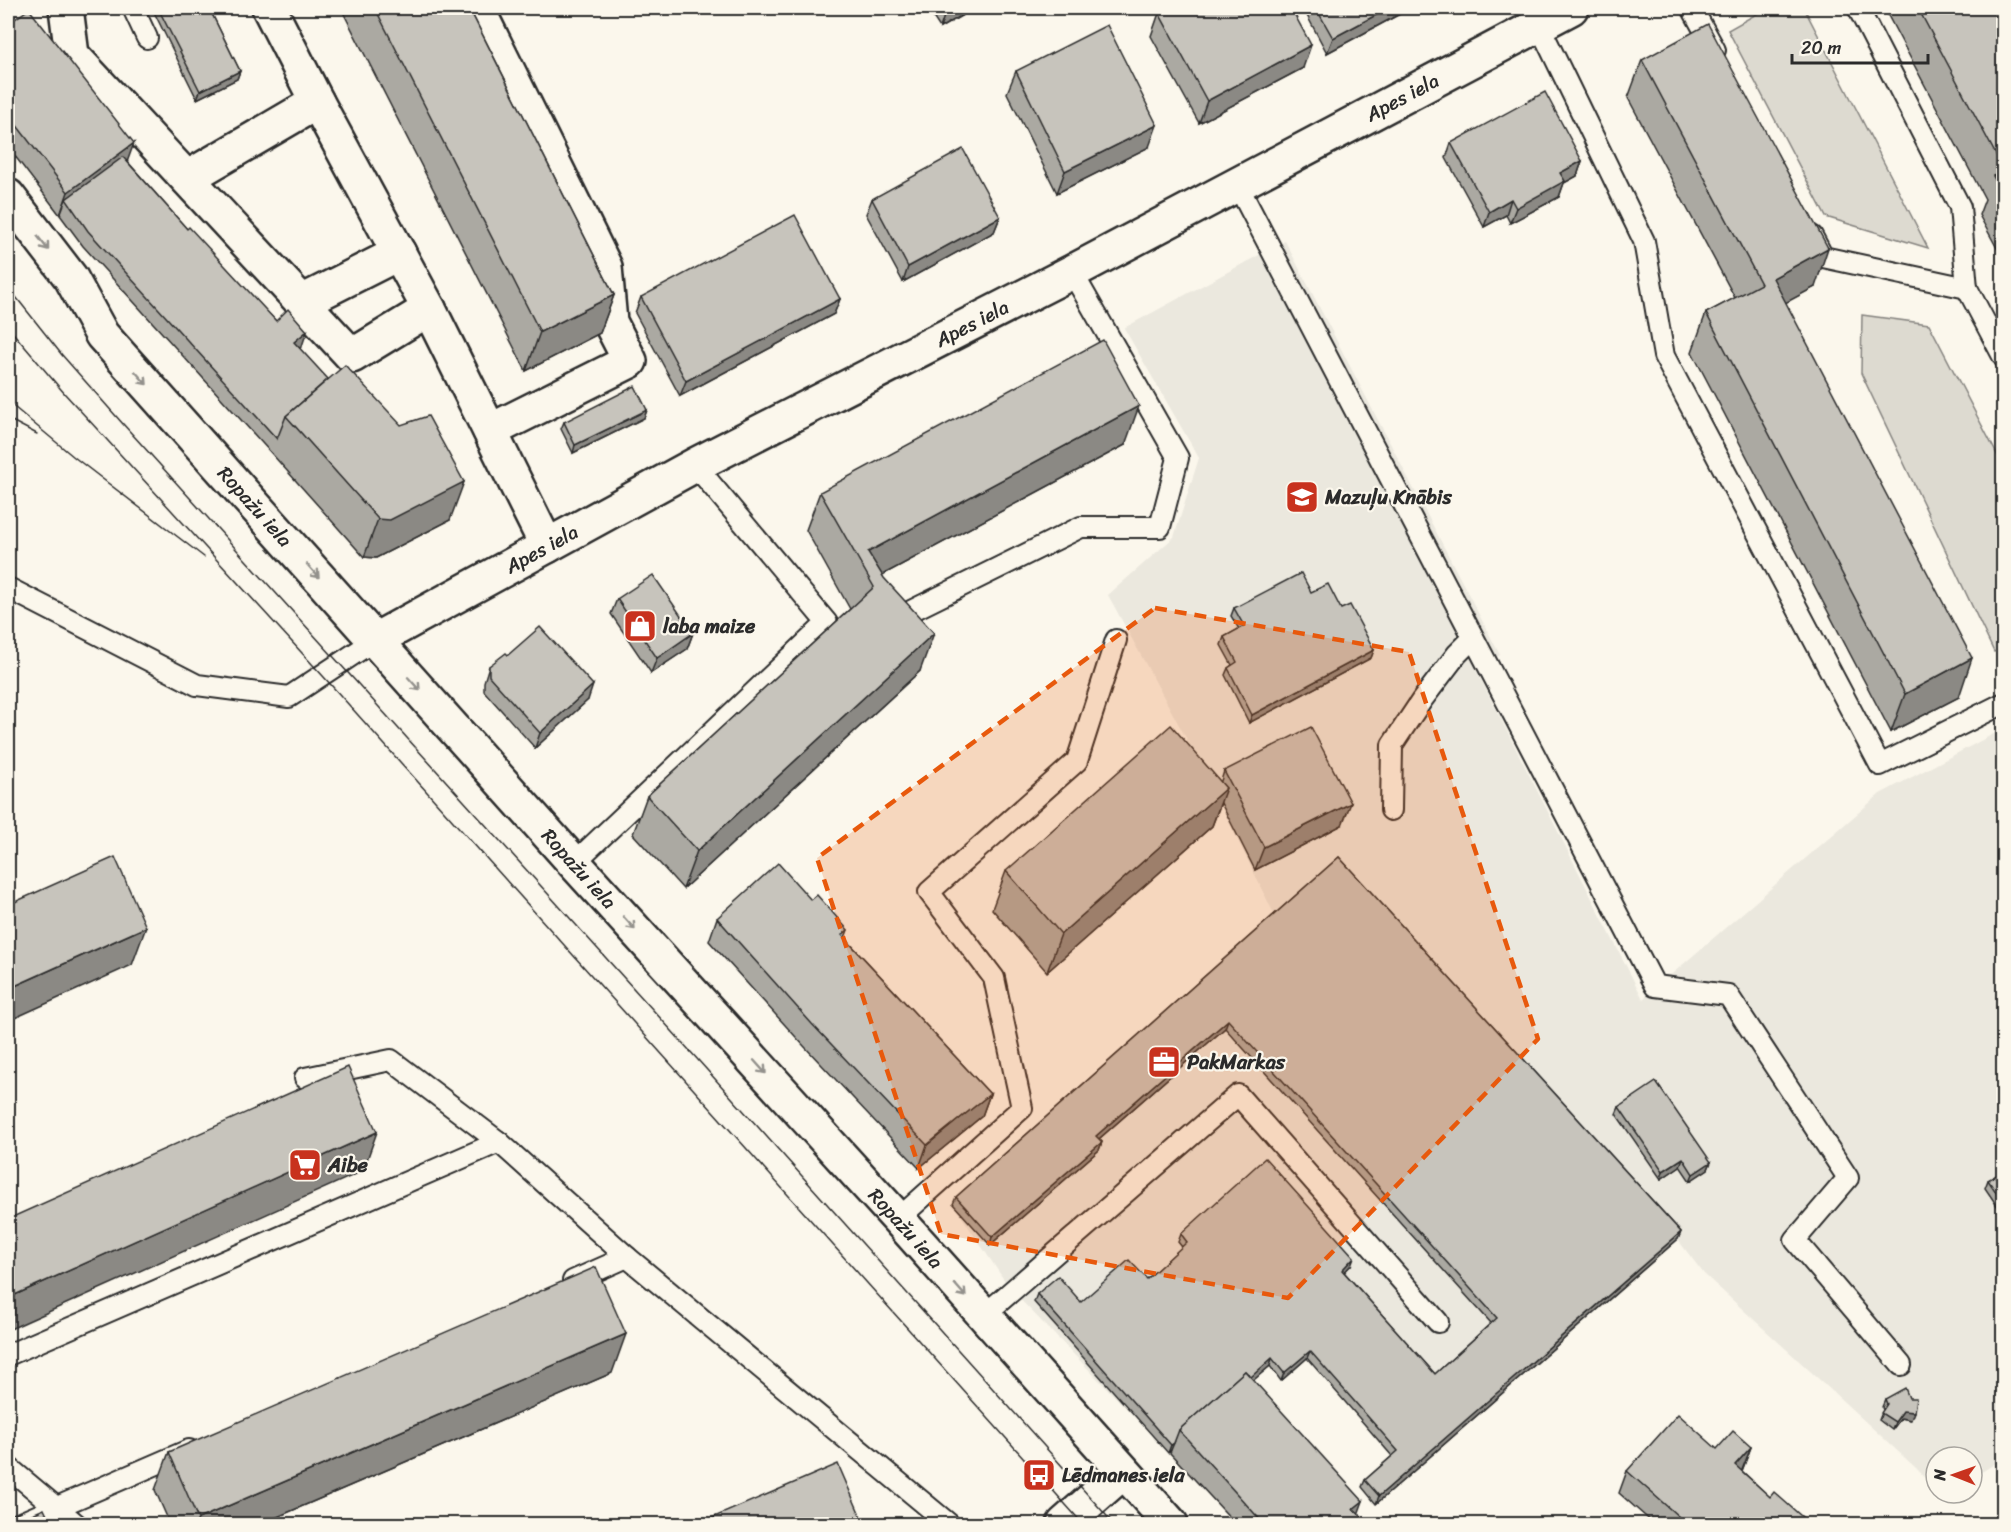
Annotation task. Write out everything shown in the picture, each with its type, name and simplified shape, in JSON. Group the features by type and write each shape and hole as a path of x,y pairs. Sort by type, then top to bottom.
{"street":[{"path":"66,8 72,55 352,356 429,309"},
{"path":"269,8 429,309 547,546"},
{"path":"477,8 604,267 610,322 630,361 490,431"},
{"name":"Apes iela","path":"375,640 695,465 1072,272 1557,13"},
{"path":"187,178 317,102"},
{"name":"Ropažu iela","path":"8,196 71,278 102,335 574,863 898,1219 1122,1472 1172,1524"},
{"path":"302,302 399,253"},
{"path":"1064,1524 1122,1472"}],"lane":[{"path":"133,8 147,38"},
{"path":"1692,8 1725,70"},
{"path":"1858,8 1960,207 1967,288 2004,358"},
{"path":"1557,13 1644,241 1664,356 1880,765 2004,703"},
{"path":"1237,184 1655,986 1728,995 1848,1178 1795,1240 1901,1365"},
{"path":"1801,215 1823,256 1967,288"},
{"path":"911,610 1081,527 1160,527 1178,458 1072,272"},
{"path":"574,863 827,623 695,465"},
{"path":"8,588 197,685 289,697 375,640"},
{"path":"1391,810 1392,745 1422,700 1457,654 1473,638"},
{"path":"898,1219 1022,1108 994,978 928,892 1077,761 1116,640"},
{"path":"305,1078 391,1060 499,1143 627,1257 949,1524"},
{"path":"983,1316 1238,1095 1438,1322"},
{"path":"8,1355 499,1143"},
{"path":"550,1291 627,1257"},
{"path":"18,1524 210,1441"},
{"path":"8,1467 76,1524"}],"highlighted area":[{"path":"1155,608 1409,652 1538,1039 1288,1298 941,1234 817,858"}],"shaded area":[{"path":"1767,8 1804,8 1928,248 1826,217 1728,30"},
{"path":"1285,241 1500,655 1475,668 1643,999 1880,794 2003,729 2004,1458 1984,1470 1984,1445 1924,1445 1924,1476 1704,1274 1678,1240 1428,1459 1313,1326 1170,1453 1011,1290 953,1204 1276,918 1203,769 1108,595 1174,537 1199,458 1124,328"},
{"path":"1862,315 1929,324 2003,466 2003,648 1994,652 1861,373"}],"building":[{"path":"158,8 209,8 240,71 200,91"},
{"path":"375,8 469,8 614,295 540,332"},
{"path":"942,8 954,8 945,13"},
{"path":"1170,8 1291,8 1311,45 1207,101 1159,13"},
{"path":"1316,8 1389,8 1333,38"},
{"path":"1918,8 2002,8 2004,10 2004,170"},
{"path":"29,9 134,143 68,192 8,114 8,24"},
{"path":"1708,24 1828,248 1773,278 1972,658 1905,694 1706,313 1761,284 1642,60"},
{"path":"1107,25 1157,125 1065,171 1016,71"},
{"path":"1545,92 1582,161 1560,173 1565,181 1516,208 1511,199 1489,212 1451,143"},
{"path":"963,149 1000,217 908,267 872,199"},
{"path":"123,157 187,229 189,227 276,321 288,309 307,331 294,342 328,379 286,416 277,439 88,231 66,199"},
{"path":"2004,172 2004,196 1993,176"},
{"path":"795,215 840,299 686,381 641,297"},
{"path":"1103,340 1139,406 868,552 884,578 934,633 697,851 647,796 874,587 820,492"},
{"path":"345,365 401,425 428,416 464,482 390,520 378,519 286,416"},
{"path":"635,386 647,410 575,445 564,422"},
{"path":"1301,573 1311,592 1328,584 1341,609 1350,605 1374,650 1252,715 1228,668 1237,662 1224,637 1244,626 1234,608"},
{"path":"653,575 693,633 657,658 617,599"},
{"path":"540,627 593,685 540,733 489,676 489,666 506,653 508,655"},
{"path":"1171,725 1226,788 1061,934 1006,871"},
{"path":"1311,727 1351,803 1264,847 1224,771"},
{"path":"115,857 146,927 8,989 8,905"},
{"path":"1339,857 1681,1232 1379,1496 1365,1480 1398,1451 1310,1351 1284,1373 1272,1358 1251,1377 1245,1371 1179,1430 1171,1445 1037,1294 1058,1276 1081,1302 1129,1260 1147,1279 1187,1242 1181,1234 1265,1158 1354,1257 1342,1270 1435,1374 1497,1318 1228,1020 1096,1136 1102,1142 992,1237 956,1197"},
{"path":"778,863 811,900 817,895 848,930 842,935 990,1094 927,1145 812,1024 717,918"},
{"path":"348,1067 377,1132 8,1298 8,1219"},
{"path":"1656,1082 1711,1162 1693,1174 1683,1158 1663,1171 1619,1107"},
{"path":"2004,1171 2004,1204 1988,1180"},
{"path":"596,1267 626,1334 198,1519 169,1452"},
{"path":"1245,1371 1363,1501 1353,1509 1370,1524 1264,1524 1179,1430"},
{"path":"1905,1388 1909,1398 1916,1398 1914,1412 1903,1411 1895,1422 1881,1413 1887,1404 1885,1399"},
{"path":"1678,1414 1717,1449 1733,1431 1751,1447 1735,1465 1770,1497 1774,1492 1810,1524 1687,1524 1627,1471"},
{"path":"838,1464 864,1524 698,1524"},
{"path":"44,1509 51,1524 9,1524"}],"tram line":[{"path":"8,287 62,355 123,424 1114,1524"},
{"path":"8,327 65,394 323,676 1083,1524"},
{"path":"8,402 74,457 204,557"},
{"path":"8,419 37,434"}],"place":[{"name":"Mazuļu Knābis","path":"1302,497"},
{"name":"laba maize","path":"640,626"},
{"name":"PakMarkas","path":"1164,1062"},
{"name":"Aibe","path":"305,1165"},
{"name":"Lēdmanes iela","path":"1039,1475"}]}
